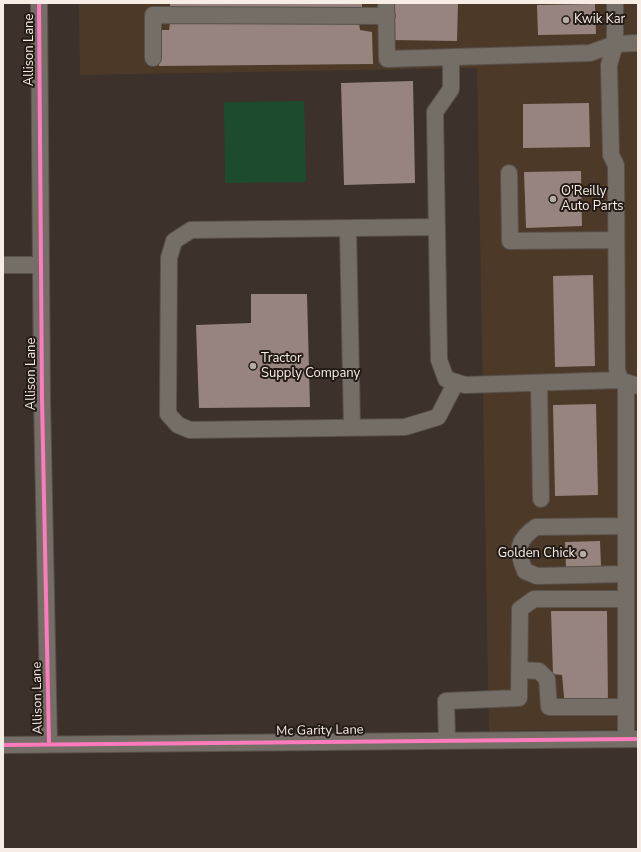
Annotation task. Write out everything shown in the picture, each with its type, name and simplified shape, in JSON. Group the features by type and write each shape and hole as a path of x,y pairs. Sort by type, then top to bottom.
{"street":[{"name":"Allison Lane","path":"39,3 41,265 49,744"},
{"path":"615,3 615,44 609,65 611,155 616,164 617,370 628,383 625,526 626,707 632,739"},
{"path":"153,58 153,9 386,9 387,59 590,53 615,44 638,44"},
{"path":"451,57 451,90 435,112 439,360 446,379 466,385 628,383"},
{"path":"509,173 510,241 616,240"},
{"path":"437,227 190,230 174,241 169,258 168,414 178,425 190,430 405,427 438,417 456,382"},
{"path":"348,229 352,427"},
{"path":"3,265 41,265"},
{"path":"539,384 541,499"},
{"path":"625,526 536,527 524,535 519,546 520,560 525,571 537,576 625,574"},
{"path":"447,740 446,701 519,698 520,609 534,599 626,599"},
{"path":"520,670 538,671 547,679 549,707 626,707"},
{"name":"Mc Garity Lane","path":"3,745 632,739"}],"shaded area":[{"path":"79,3 638,3 638,729 489,731 477,68 80,75"}],"green space":[{"path":"304,101 306,182 225,183 224,102"}],"building":[{"path":"170,3 362,3 362,8 170,7"},
{"path":"393,3 458,3 457,41 392,40"},
{"name":"Kwik Kar","path":"595,4 596,34 538,35 537,5"},
{"path":"170,23 359,23 360,30 372,32 373,64 159,66 160,30 169,30"},
{"path":"413,81 415,183 344,185 341,83"},
{"path":"589,103 590,147 523,148 523,104"},
{"name":"O'Reilly Auto Parts","path":"581,171 582,226 526,228 524,172"},
{"path":"593,275 595,366 555,367 553,276"},
{"name":"Tractor Supply Company","path":"251,294 307,294 310,407 199,408 196,325 251,323"},
{"path":"596,404 598,495 555,496 553,405"},
{"name":"Golden Chick","path":"600,541 601,566 566,567 565,542"},
{"path":"551,611 607,611 608,707 565,707 562,675 553,674"}],"cycle path":[{"path":"39,3 42,399 49,744"},
{"path":"3,745 638,739"}],"place":[{"name":"Kwik Kar","path":"566,20"},
{"name":"O'Reilly Auto Parts","path":"553,199"},
{"name":"Tractor Supply Company","path":"253,366"},
{"name":"Golden Chick","path":"583,554"}]}
